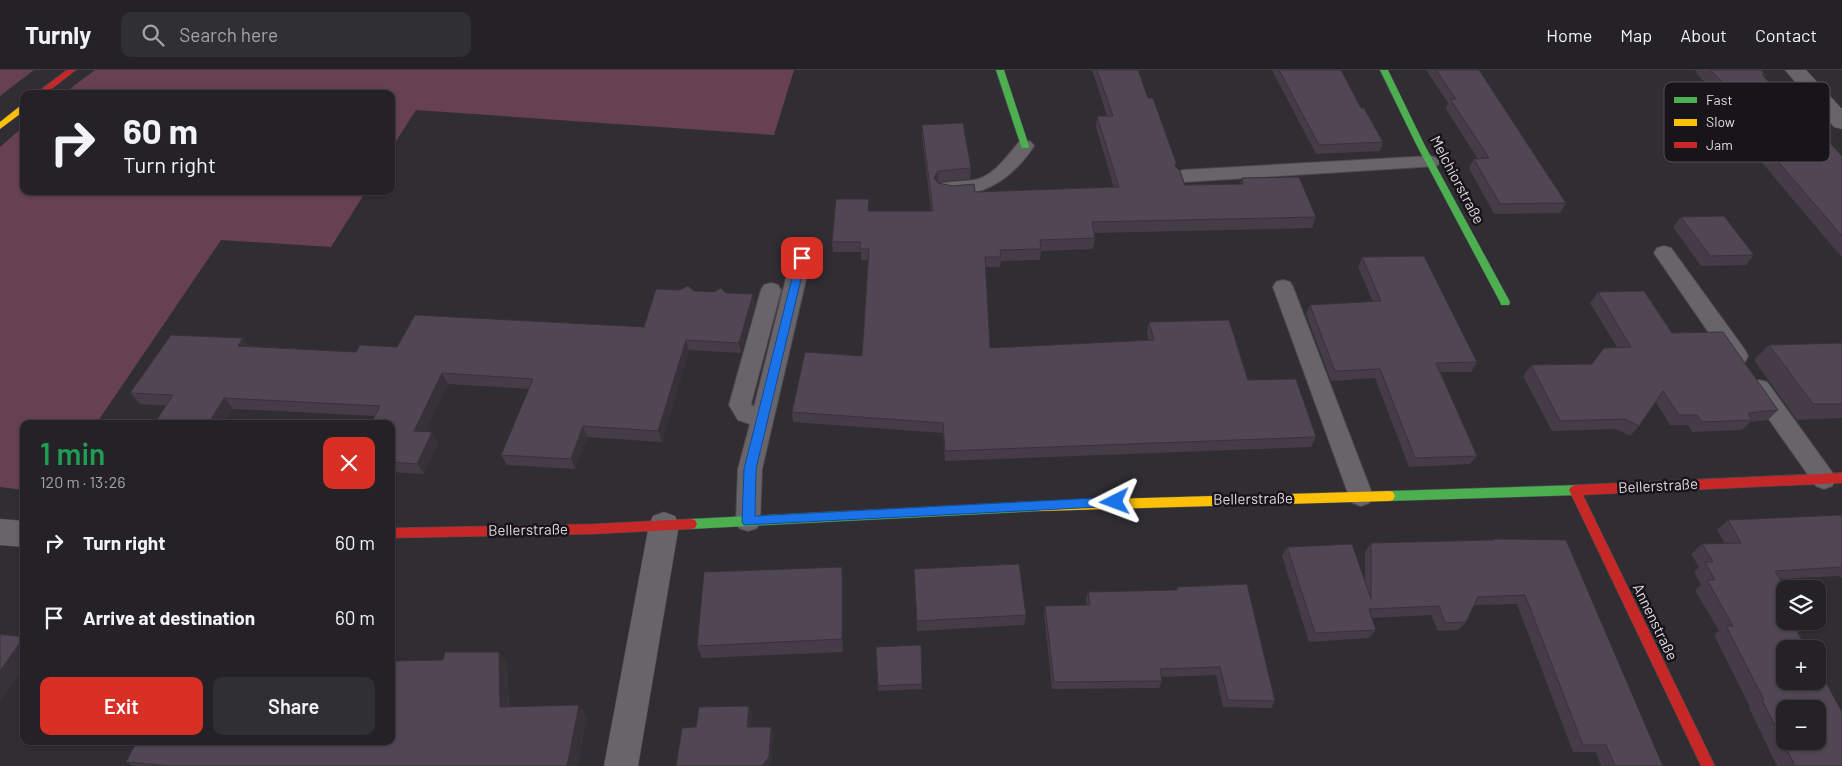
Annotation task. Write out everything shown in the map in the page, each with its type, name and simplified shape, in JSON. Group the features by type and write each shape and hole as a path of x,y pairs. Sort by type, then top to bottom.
{"street":[{"path":"44,90 72,70"},
{"path":"1000,70 1025,146"},
{"name":"Melchiorstraße","path":"1384,70 1505,302"},
{"path":"1795,70 1806,82"},
{"path":"0,125 20,109"},
{"path":"1830,109 1842,122"},
{"name":"Bellerstraße","path":"395,533 748,522 1115,502 1575,490 1833,478"},
{"name":"Annenstraße","path":"1575,490 1708,766"},
{"path":"621,766 664,525"},
{"path":"0,532 20,534"}],"lane":[{"path":"945,188 979,187 994,181 1025,146"},
{"path":"1183,176 1431,162"},
{"path":"1664,253 1833,478"},
{"path":"748,522 750,469 802,258"},
{"path":"1283,287 1360,496"},
{"path":"762,419 746,414 740,405 771,290"}],"shaded area":[{"path":"0,70 34,70 0,96"},
{"path":"95,70 794,70 774,135 416,110 395,143 395,90 68,90"},
{"path":"20,130 20,195 364,195 331,247 221,240 99,420 20,420 20,490 0,487 0,147"}],"building":[{"path":"1097,70 1138,70 1148,98 1153,98 1176,162 1175,166 1180,171 1185,185 1243,184 1242,178 1299,177 1316,217 1092,222 1095,238 1040,240 1041,249 1000,250 1001,257 985,257 990,348 1154,340 1149,322 1229,320 1248,380 1296,379 1316,437 945,451 943,423 792,412 805,352 862,356 869,249 860,249 861,242 832,242 836,199 869,199 868,211 933,211 922,125 963,123 971,168 938,171 934,178 938,183 953,186 974,184 975,192 1119,187 1097,116 1113,116"},
{"path":"1279,70 1341,70 1361,108 1364,108 1383,142 1319,145"},
{"path":"1436,70 1479,70 1566,203 1500,204 1474,159 1489,158 1450,99 1456,99"},
{"path":"1710,70 1761,70 1765,75 1762,75 1769,82 1722,82"},
{"path":"1830,143 1842,156 1842,236 1778,162 1830,162"},
{"path":"1724,216 1754,255 1710,256 1681,217"},
{"path":"1424,256 1477,362 1436,363 1477,456 1415,458 1380,369 1335,371 1310,305 1381,301 1362,257"},
{"path":"688,286 694,291 714,292 721,288 726,293 753,294 739,343 686,340 658,431 583,426 571,459 501,455 533,379 442,373 414,431 432,432 417,464 395,462 395,420 373,420 380,406 224,398 210,420 157,420 173,395 130,393 171,335 243,338 238,346 356,352 360,345 397,347 415,315 644,327 656,289 679,290"},
{"path":"1644,291 1672,333 1723,332 1778,410 1748,413 1752,420 1702,422 1697,415 1679,415 1663,391 1639,426 1625,419 1560,421 1531,365 1592,364 1604,348 1631,347 1598,292"},
{"path":"1842,343 1842,404 1813,404 1769,345"},
{"path":"1842,515 1842,567 1775,571 1780,580 1776,580 1776,630 1796,630 1802,640 1776,640 1776,690 1826,690 1826,683 1842,712 1842,766 1795,766 1787,750 1826,750 1826,700 1776,700 1776,728 1762,700 1764,700 1726,626 1733,626 1707,580 1715,580 1705,562 1713,562 1702,544 1741,543 1728,520"},
{"path":"1494,539 1566,540 1663,766 1615,766 1606,745 1583,745 1525,595 1478,597 1466,622 1445,623 1439,606 1369,609 1376,630 1315,633 1287,547 1352,544 1371,599 1371,543"},
{"path":"1019,564 1026,615 917,621 914,569"},
{"path":"842,567 842,639 697,646 704,572"},
{"path":"1247,584 1275,701 1228,700 1220,667 1160,669 1162,681 1054,682 1045,606 1090,605 1088,592 1177,590 1177,587"},
{"path":"0,634 20,636 20,643 0,671"},
{"path":"921,645 922,684 878,686 876,647"},
{"path":"445,652 499,652 500,707 579,705 567,766 170,766 126,762 135,745 395,745 396,661 443,660"},
{"path":"749,706 747,727 771,727 769,757 762,766 676,766 682,728 696,727 699,707"}],"traffic: fast":[{"path":"1000,70 1025,146"},
{"path":"1384,70 1420,144 1505,302"},
{"path":"1389,496 1580,490"},
{"path":"691,524 1041,506"}],"traffic: slow":[{"path":"0,126 20,109"},
{"path":"1041,506 1389,496"}],"traffic: jam":[{"path":"44,90 72,70"},
{"path":"1580,490 1842,478"},
{"path":"1575,490 1708,766"},
{"path":"395,533 594,529 691,524"}],"route":[{"path":"802,258 750,469 748,522 1115,502"}]}
